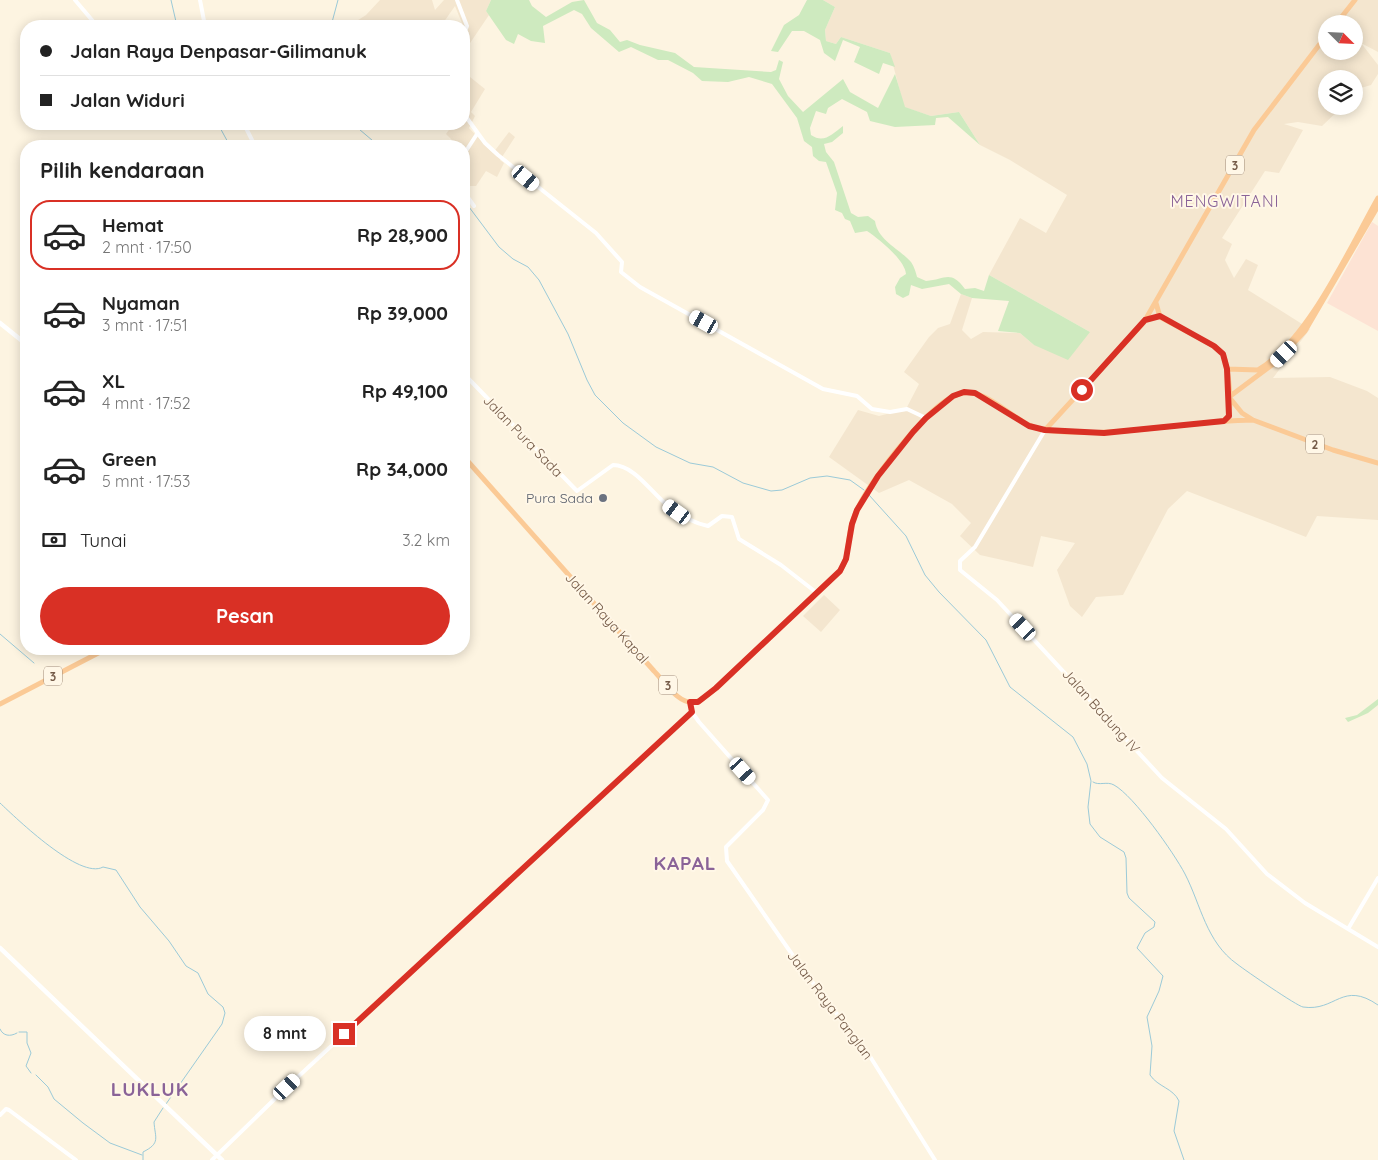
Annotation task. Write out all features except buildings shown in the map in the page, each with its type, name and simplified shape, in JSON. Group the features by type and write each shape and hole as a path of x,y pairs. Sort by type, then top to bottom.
{"highway":[{"path":"1343,15 1355,0"},
{"name":"3","path":"1145,320 1254,130 1318,46"},
{"path":"1227,369 1258,370 1293,339 1312,313 1378,198"},
{"path":"1229,397 1276,362 1305,331 1378,206"},
{"path":"1156,303 1160,316 1219,349 1223,354 1227,369 1230,412 1226,420"},
{"path":"1045,430 1058,418 1145,320 1160,316"},
{"name":"3","path":"690,702 698,702 716,688 818,594 844,564 852,524 863,499 876,479 926,418 953,396 964,392 972,392 1029,426 1059,431"},
{"name":"2","path":"1229,397 1242,413 1253,420 1333,450 1378,463"},
{"path":"1058,418 1056,425 1059,431"},
{"name":"2","path":"1059,431 1104,433 1226,420 1253,420"},
{"name":"Jalan Raya Kapal","path":"470,464 654,671 679,697 690,702"},
{"name":"3","path":"0,704 94,655"}],"main road":[{"path":"0,323 20,339"},
{"path":"0,948 222,1160"}],"street":[{"path":"75,0 92,20"},
{"path":"200,0 204,20"},
{"path":"457,0 465,20"},
{"path":"470,123 477,134 502,158 596,233 622,262 621,272 640,287 823,389 859,396 866,406 872,409 890,412 907,409 926,418"},
{"path":"470,145 477,134"},
{"path":"470,200 474,206"},
{"name":"Jalan Pura Sada","path":"470,380 577,491 610,466 619,466 634,474 667,505 690,520 708,526 722,516 732,517 739,539 781,565 818,594"},
{"name":"Jalan Badung IV","path":"1045,430 971,552 962,559 959,565 961,572 978,582 997,600 1162,778 1226,829 1276,882 1305,903 1378,947"},
{"path":"212,1160 287,1087 692,712 690,702"},
{"name":"Jalan Raya Panglan","path":"692,712 766,795 768,802 763,810 728,844 725,851 727,861 808,977 870,1058 935,1160"},
{"path":"1348,929 1378,878"},
{"path":"0,1114 6,1109 9,1110 76,1160"}],"shaded area":[{"path":"380,0 432,0 435,10 444,0 491,0 486,11 489,15 470,43 470,20 461,20 455,6 445,20 358,20 366,15"},
{"path":"823,0 1378,0 1378,52 1363,44 1363,15 1318,15 1318,60 1363,60 1363,46 1378,65 1378,74 1371,85 1363,87 1363,70 1318,70 1318,115 1334,115 1322,126 1298,122 1284,124 1303,130 1279,173 1265,171 1222,238 1232,244 1225,260 1234,278 1246,259 1258,265 1248,290 1310,329 1273,378 1330,377 1367,391 1378,398 1378,520 1317,516 1306,537 1187,491 1168,509 1123,595 1096,597 1082,617 1070,606 1057,570 1075,543 1041,536 1033,567 980,555 960,536 971,523 952,504 909,480 879,493 829,457 858,410 879,416 906,409 919,384 904,372 929,337 938,328 950,324 961,294 972,298 962,330 971,339 983,332 1020,333 1034,345 1090,332 989,275 1020,218 1046,233 1067,195 1010,160 980,145 959,112 931,116 904,107 890,53 841,37 836,44 826,41 825,30 835,7"},
{"path":"470,77 485,89 471,112 475,116 470,126"},
{"path":"470,129 493,153 509,132 515,137 500,160 504,163 497,177 486,171 476,186 470,186 470,140 452,140 446,134 449,130"},
{"path":"1372,222 1378,226 1378,331 1327,303"},
{"path":"824,595 840,610 821,632 803,616"}],"green space":[{"path":"491,0 529,0 532,6 546,17 572,2 584,0 597,23 610,30 620,42 627,40 675,53 694,67 771,72 776,70 779,60 783,62 779,79 788,96 803,112 843,79 850,92 878,108 895,74 905,107 931,116 959,112 980,145 948,117 936,118 935,125 895,127 870,121 867,112 842,99 828,108 826,114 816,111 810,128 811,135 816,138 828,137 843,126 843,133 832,142 824,144 826,152 834,162 851,213 858,217 868,216 875,221 880,234 911,262 917,277 926,281 951,277 965,289 975,288 984,291 989,275 1090,332 1068,360 1034,345 1020,333 998,331 1009,301 972,298 961,294 949,284 922,289 911,285 909,295 903,298 896,294 895,287 900,278 906,274 905,268 884,244 867,231 855,233 850,221 845,219 842,213 835,210 837,193 826,162 819,161 813,156 812,147 804,141 797,118 772,84 749,77 728,82 702,81 693,73 668,60 658,60 631,47 619,52 591,28 582,14 574,10 543,26 545,43 531,41 518,34 514,44 506,40 486,11"},
{"path":"807,0 823,0 835,7 825,30 826,41 836,44 841,37 890,53 895,67 883,63 879,74 854,62 860,47 843,40 835,61 824,53 820,40 804,31 792,31 778,52 771,51 784,25 799,15"},
{"path":"1378,699 1378,705 1368,713 1348,722 1345,718 1357,715"}],"waterway":[{"path":"171,0 176,20"},
{"path":"333,20 338,0"},
{"path":"221,130 227,140"},
{"path":"360,130 372,140"},
{"path":"470,208 499,247 513,259 528,267 539,280 568,334 595,395 623,423 656,447 690,463 713,467 743,483 771,491 782,490 810,478 827,476 850,480 864,490"},
{"path":"869,495 906,536 925,575 986,640 1010,687 1073,737 1087,764 1091,781 1088,807 1090,824 1100,837 1124,852 1129,898 1155,922 1154,927 1145,933 1137,948 1163,976 1159,991 1147,1017 1152,1046 1150,1075 1173,1093 1179,1101 1174,1131 1184,1160"},
{"path":"0,634 20,651"},
{"path":"25,655 34,663"},
{"path":"1093,782 1114,785 1142,812 1185,874 1211,934 1218,945 1237,964 1303,1007 1324,1005 1339,998 1356,995 1378,1005"},
{"path":"0,803 34,834 65,857 93,869 103,867 116,870 140,907 169,941 186,966 198,973 208,994 223,1007 225,1013 222,1024 166,1104"},
{"path":"0,1029 7,1035 17,1033"},
{"path":"19,1032 27,1032 27,1043 31,1053 26,1066 31,1073"},
{"path":"36,1075 48,1087 54,1099 83,1123 110,1143 142,1155"},
{"path":"143,1160 143,1152 155,1143 154,1122 163,1108"}],"place":[{"name":"Pura Sada","path":"603,498"}],"district":[{"name":"MENGWITANI","path":"1225,201"},
{"name":"KAPAL","path":"685,863"},
{"name":"LUKLUK","path":"150,1089"}],"route":[{"path":"344,1034 692,712 690,702 698,702 716,688 824,588 844,564 855,516 860,504 878,476 926,418 953,396 964,392 975,393 1033,428 1078,433 1104,433 1224,421 1227,420 1230,412 1227,369 1223,354 1219,349 1160,316 1145,320 1082,390"}]}
